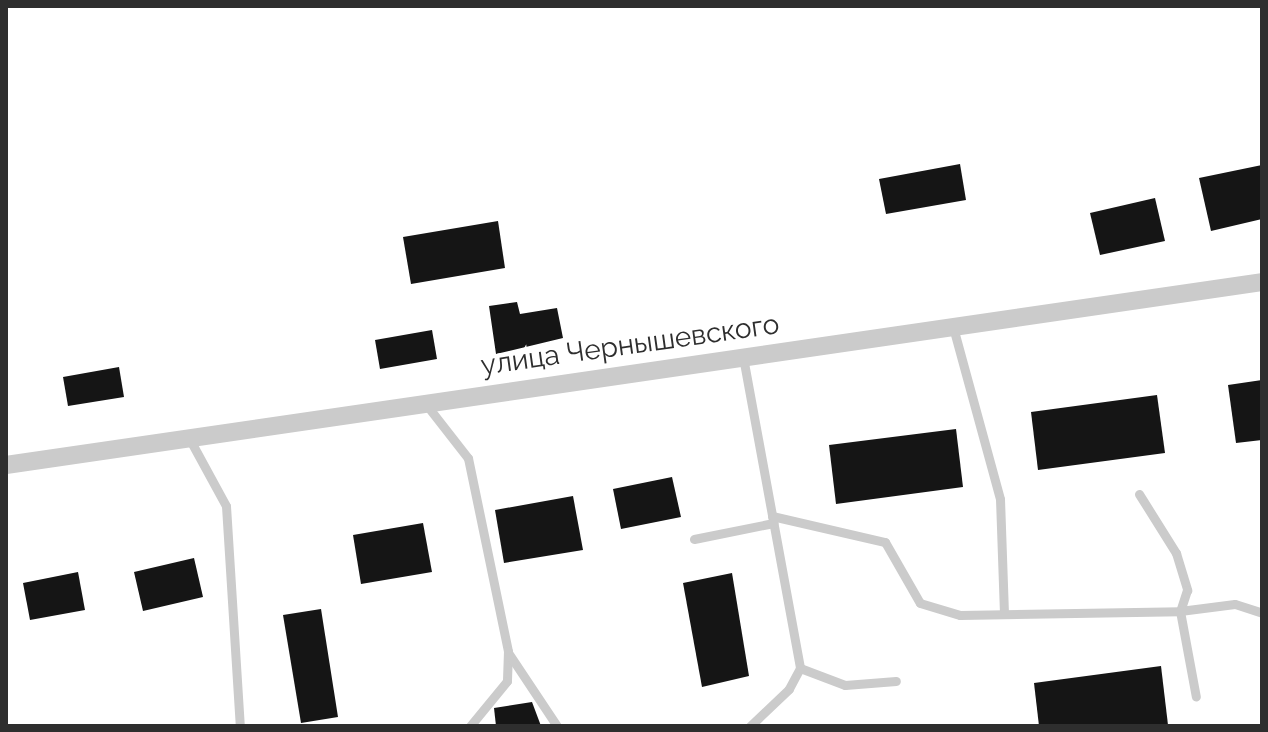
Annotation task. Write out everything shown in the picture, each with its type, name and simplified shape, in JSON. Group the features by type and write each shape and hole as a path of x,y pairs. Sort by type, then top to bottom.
{"street":[{"name":"улица Чернышевского","path":"6,465 1262,282"}],"lane":[{"path":"953,327 1000,499 1004,614"},
{"path":"743,357 800,668 789,689 750,726"},
{"path":"425,403 468,458 508,651 507,681 470,726"},
{"path":"189,438 226,506 240,726"},
{"path":"1139,494 1176,553 1187,590 1180,611 1196,697"},
{"path":"694,539 773,520 885,542 920,603 960,615 1180,611 1235,604 1262,613"},
{"path":"508,651 557,726"},
{"path":"800,668 845,685 896,681"}],"building":[{"path":"960,164 966,200 886,214 879,179"},
{"path":"1262,165 1262,219 1211,231 1199,178"},
{"path":"1155,198 1165,241 1100,255 1090,213"},
{"path":"498,221 505,268 411,284 403,237"},
{"path":"517,302 520,314 557,308 563,338 496,354 489,306"},
{"path":"432,330 437,359 380,369 375,340"},
{"path":"119,367 124,397 68,406 63,377"},
{"path":"1262,380 1262,440 1236,443 1228,385"},
{"path":"1157,395 1165,453 1038,470 1031,412"},
{"path":"956,429 963,487 836,504 829,445"},
{"path":"672,477 681,517 621,529 613,489"},
{"path":"573,496 583,550 504,563 495,510"},
{"path":"423,523 432,572 361,584 353,535"},
{"path":"194,558 203,597 143,611 134,572"},
{"path":"78,572 85,610 30,620 23,583"},
{"path":"732,573 749,676 702,687 683,583"},
{"path":"321,609 338,717 301,723 283,615"},
{"path":"1161,666 1168,725 1039,726 1034,683"},
{"path":"532,702 541,726 496,726 494,708"}]}
